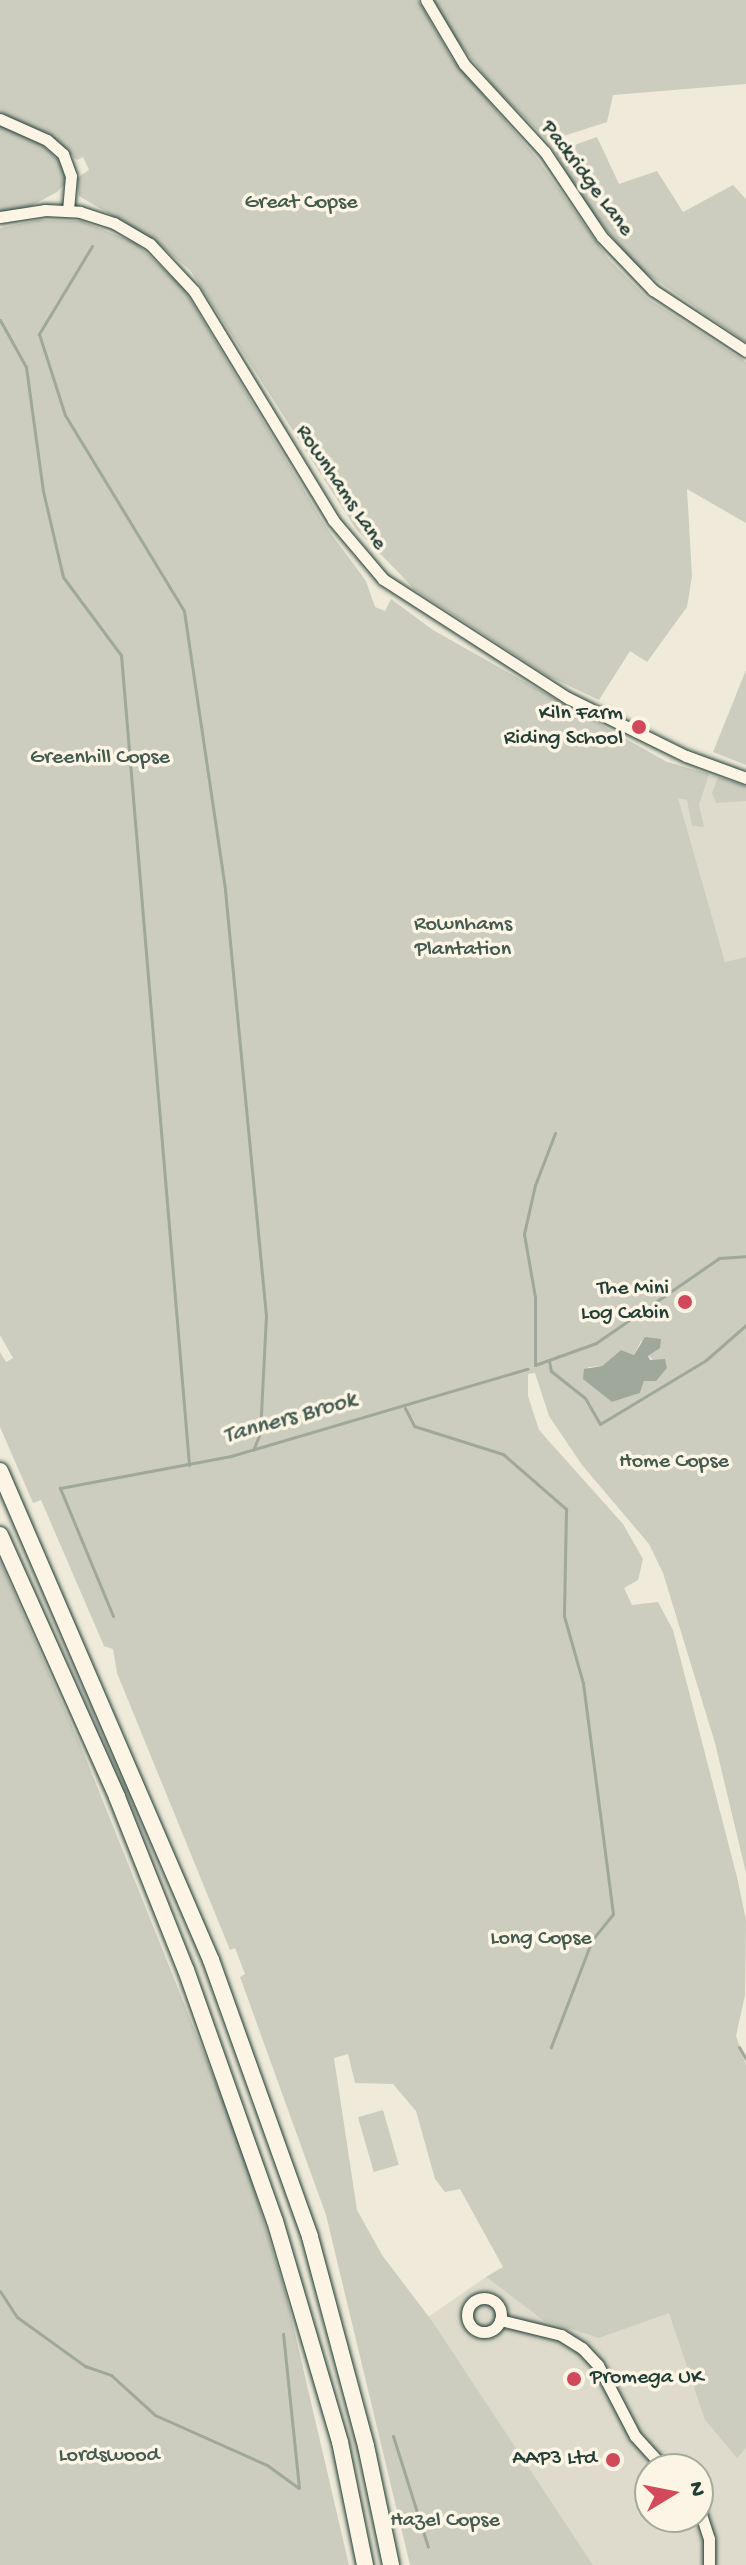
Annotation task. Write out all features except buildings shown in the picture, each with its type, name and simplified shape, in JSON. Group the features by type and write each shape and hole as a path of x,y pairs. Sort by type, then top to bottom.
{"highway":[{"path":"0,1471 211,1960 310,2237 366,2446 391,2565"},
{"path":"0,1535 117,1797 186,1970 284,2250 340,2442 365,2565"}],"street":[{"name":"Packridge Lane","path":"426,0 464,64 545,152 602,237 653,290 746,351"},
{"path":"0,119 47,140 63,154 71,176 68,210"},
{"name":"Rownhams Lane","path":"0,217 68,210 129,231 181,274 325,509 383,579 568,698 686,756 746,778"},
{"path":"500,2320 561,2335 582,2348 598,2365 635,2436 650,2453"},
{"path":"707,2533 709,2565"}],"shaded area":[{"path":"667,762 746,786 746,957 725,963"},
{"path":"645,1337 661,1339 660,1348 648,1356 650,1360 665,1359 667,1368 656,1381 644,1381 640,1393 612,1402 583,1379 584,1369 602,1366 621,1350 634,1355"},
{"path":"486,2277 544,2321 599,2338 669,2312 737,2457 746,2448 746,2565 593,2565 428,2317"}],"green space":[{"name":"Great Copse","path":"0,0 418,0 451,57 536,157 608,258 647,298 746,362 746,523 687,489 692,576 687,607 647,662 630,651 599,700 548,676 414,589 356,529 190,270 155,241 79,196 77,178 89,170 83,157 77,160 57,141 0,115"},
{"path":"434,0 746,0 746,84 613,95 607,122 548,141 494,87 455,38"},
{"path":"0,125 41,144 62,163 66,183 57,192 31,206 0,212"},
{"path":"597,137 619,184 657,171 683,212 733,185 746,199 746,342 636,266 583,202 555,152"},
{"path":"39,220 81,221 136,243 184,289 326,527 366,581 375,607 385,611 391,599 433,630 667,762 709,774 699,805 704,827 692,826 687,800 678,798 725,962 746,957 746,1873 715,1743 663,1573 649,1544 582,1465 549,1416 535,1373 528,1374 528,1396 539,1430 623,1524 643,1559 638,1580 624,1588 632,1605 658,1602 673,1630 746,1920 745,1995 736,2036 746,2065 746,2448 737,2458 705,2420 669,2313 599,2338 544,2321 486,2277 503,2267 460,2189 445,2192 435,2179 416,2111 393,2084 355,2083 348,2054 334,2058 357,2210 382,2255 432,2321 593,2565 410,2565 326,2215 240,1977 245,1974 235,1948 230,1950 117,1673 113,1649 104,1646 41,1500 33,1503 0,1427 0,1352 6,1362 13,1358 0,1335 0,228","holes":["641,1341 653,1351 648,1355 654,1361 652,1380 644,1381 640,1393 612,1402 595,1385 588,1367 602,1366 621,1350 634,1355"]},
{"path":"746,670 746,765 713,752"},
{"path":"718,777 746,786 746,801 716,803 712,793"},
{"name":"Lordswood","path":"0,1561 80,1744 240,2143 286,2295 349,2565 0,2565"},
{"path":"383,2110 399,2165 374,2172 358,2117"}],"waterway":[{"path":"92,246 39,334 65,415 184,611 225,890 266,1315 260,1433 253,1450"},
{"path":"0,320 26,367 43,491 63,577 121,655 189,1465"},
{"name":"Tanners Brook","path":"555,1133 535,1185 524,1234 535,1297 535,1365 596,1343 719,1258 746,1256"},
{"path":"549,1361 551,1371 585,1398 600,1424 706,1360 746,1325"},
{"name":"Tanners Brook","path":"113,1616 60,1488 231,1456 527,1369"},
{"path":"405,1408 414,1426 503,1454 566,1509 564,1616 583,1683 613,1914 592,1940 551,2047"},
{"path":"739,2047 746,2059"},
{"path":"0,2291 17,2317 85,2366 111,2375 155,2415 267,2465 299,2488 283,2334"},
{"path":"393,2436 428,2547"}],"place":[{"name":"Kiln Farm Riding School","path":"639,727"},
{"name":"The Mini Log Cabin","path":"685,1302"},
{"name":"Promega UK","path":"574,2379"},
{"name":"AAP3 Ltd","path":"613,2460"}],"park label":[{"name":"Greenhill Copse","path":"100,759"},
{"name":"Rownhams Plantation","path":"463,938"},
{"name":"Home Copse","path":"674,1463"},
{"name":"Long Copse","path":"541,1940"},
{"name":"Hazel Copse","path":"445,2522"}]}
